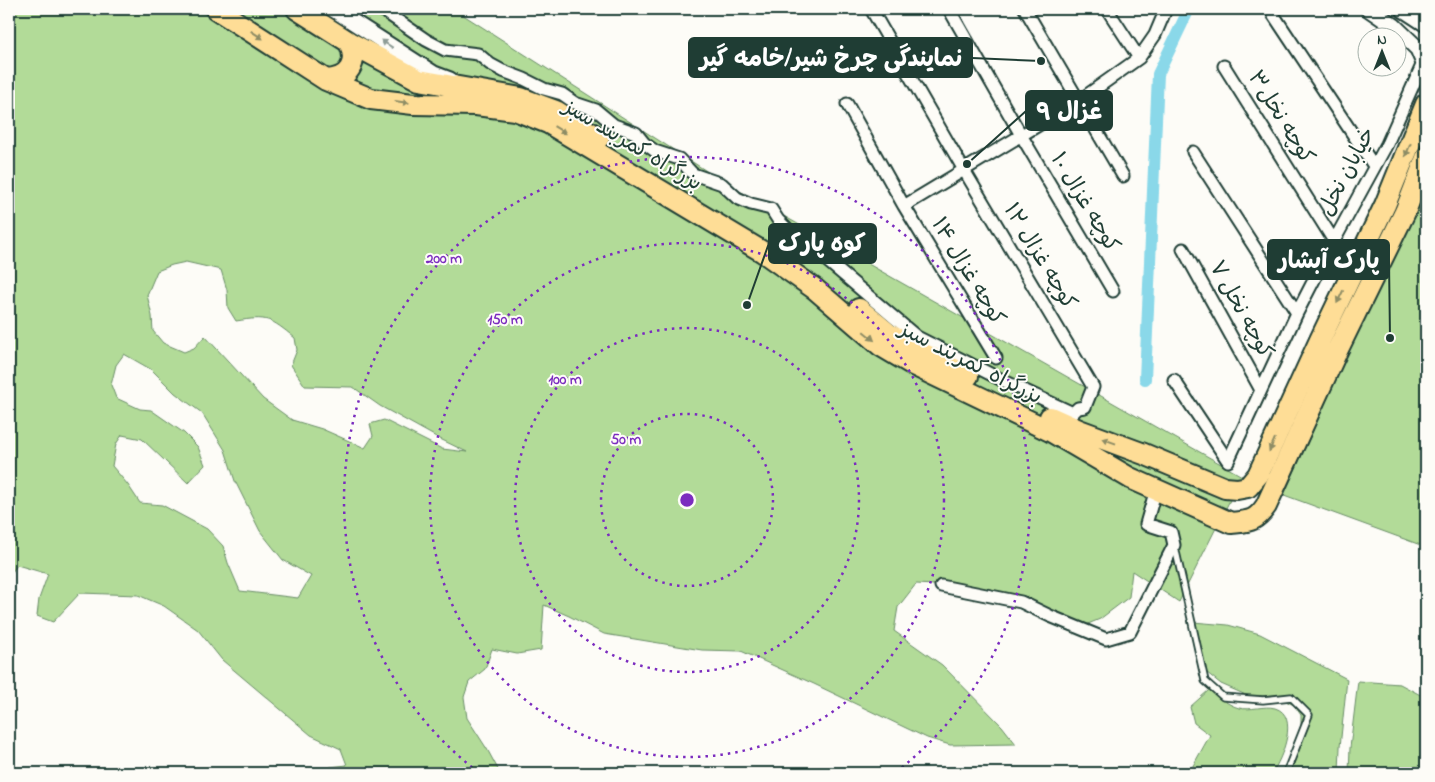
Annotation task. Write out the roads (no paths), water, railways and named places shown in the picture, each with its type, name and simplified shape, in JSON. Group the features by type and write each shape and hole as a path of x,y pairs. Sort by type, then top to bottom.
{"highway":[{"name":"بزرگراه کمربند سبز","path":"216,9 326,80 371,98 413,104 476,105 515,110 548,123 763,252 815,289 881,346 913,365 1072,442 1130,478 1231,523 1246,522 1258,517 1266,506 1337,351 1405,212 1426,158"},
{"name":"بزرگراه کمربند سبز","path":"297,9 349,42 418,80 521,98 556,111 770,240 823,279 889,334 920,352 1079,430 1144,454 1225,488 1237,489 1248,487 1258,475 1385,205 1426,104"},
{"path":"326,80 344,76 350,69 354,60 349,42"},
{"path":"1130,478 1128,468 1130,462 1137,456 1144,454"}],"street":[{"path":"333,9 434,74 477,90"},
{"name":"کوچه غزال ۱۲","path":"381,9 426,40 445,50 478,54 490,64 503,71 524,78 544,89 562,94 586,108 596,110 614,125 636,133 644,143 655,151 679,158 693,174 722,184 737,198 771,209 778,220 789,230 917,337 985,372 1073,413 1078,408 1085,407 1093,387 871,9"},
{"name":"کوچه غزال ۱۰","path":"949,9 1021,136 1113,291"},
{"path":"1025,9 1123,176"},
{"path":"1108,9 1139,58"},
{"path":"904,206 1080,100 1139,58 1155,35 1166,9"},
{"path":"1403,9 1426,24"},
{"path":"1375,13 1394,26 1418,49 1424,66"},
{"path":"1273,14 1374,166"},
{"name":"کوچه نخل۳","path":"1224,66 1334,241"},
{"name":"خیابان نخل","path":"1174,380 1228,461 1297,313 1387,144 1424,66"},
{"name":"کوچه غزال ۱۴","path":"847,104 904,206 996,358"},
{"path":"1193,152 1297,313"},
{"name":"کوچه نخل ۷","path":"1183,249 1261,390"},
{"path":"941,586 1021,602 1106,639 1130,632 1174,545 1171,532 1146,524 1156,488"}],"lane":[{"path":"1174,545 1205,681 1223,697 1264,700 1291,697 1309,715 1286,773"}],"waterway":[{"path":"1145,379 1158,74 1189,9"},
{"path":"1312,381 1340,320"}],"place":[{"name":"نمایندگی چرخ شیر/خامه گیر","path":"1041,61"},
{"name":"غزال ۹","path":"967,164"},
{"name":"کوه پارک","path":"747,305"},
{"name":"پارک آبشار","path":"1390,338"}]}
